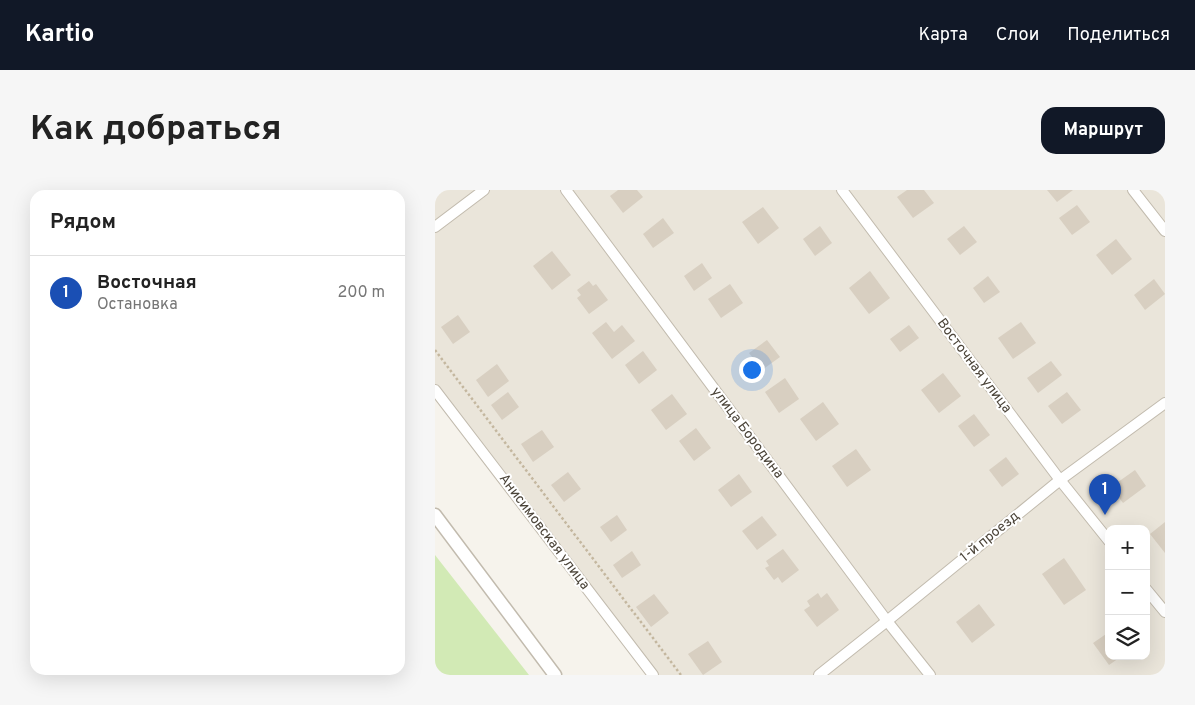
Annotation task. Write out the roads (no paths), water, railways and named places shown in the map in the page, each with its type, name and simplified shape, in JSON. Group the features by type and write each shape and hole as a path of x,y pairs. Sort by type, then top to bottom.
{"street":[{"path":"435,227 484,190"},
{"name":"улица Бородина","path":"567,190 929,675"},
{"name":"Восточная улица","path":"842,190 1060,480 1105,536"},
{"path":"1133,190 1165,231"},
{"name":"Анисимовская улица","path":"435,390 653,675"},
{"name":"1-й проезд","path":"819,675 1060,480 1165,403"},
{"path":"435,516 555,675"},
{"path":"1150,594 1165,612"}],"place":[{"name":"Восточная","path":"1105,515"}]}
